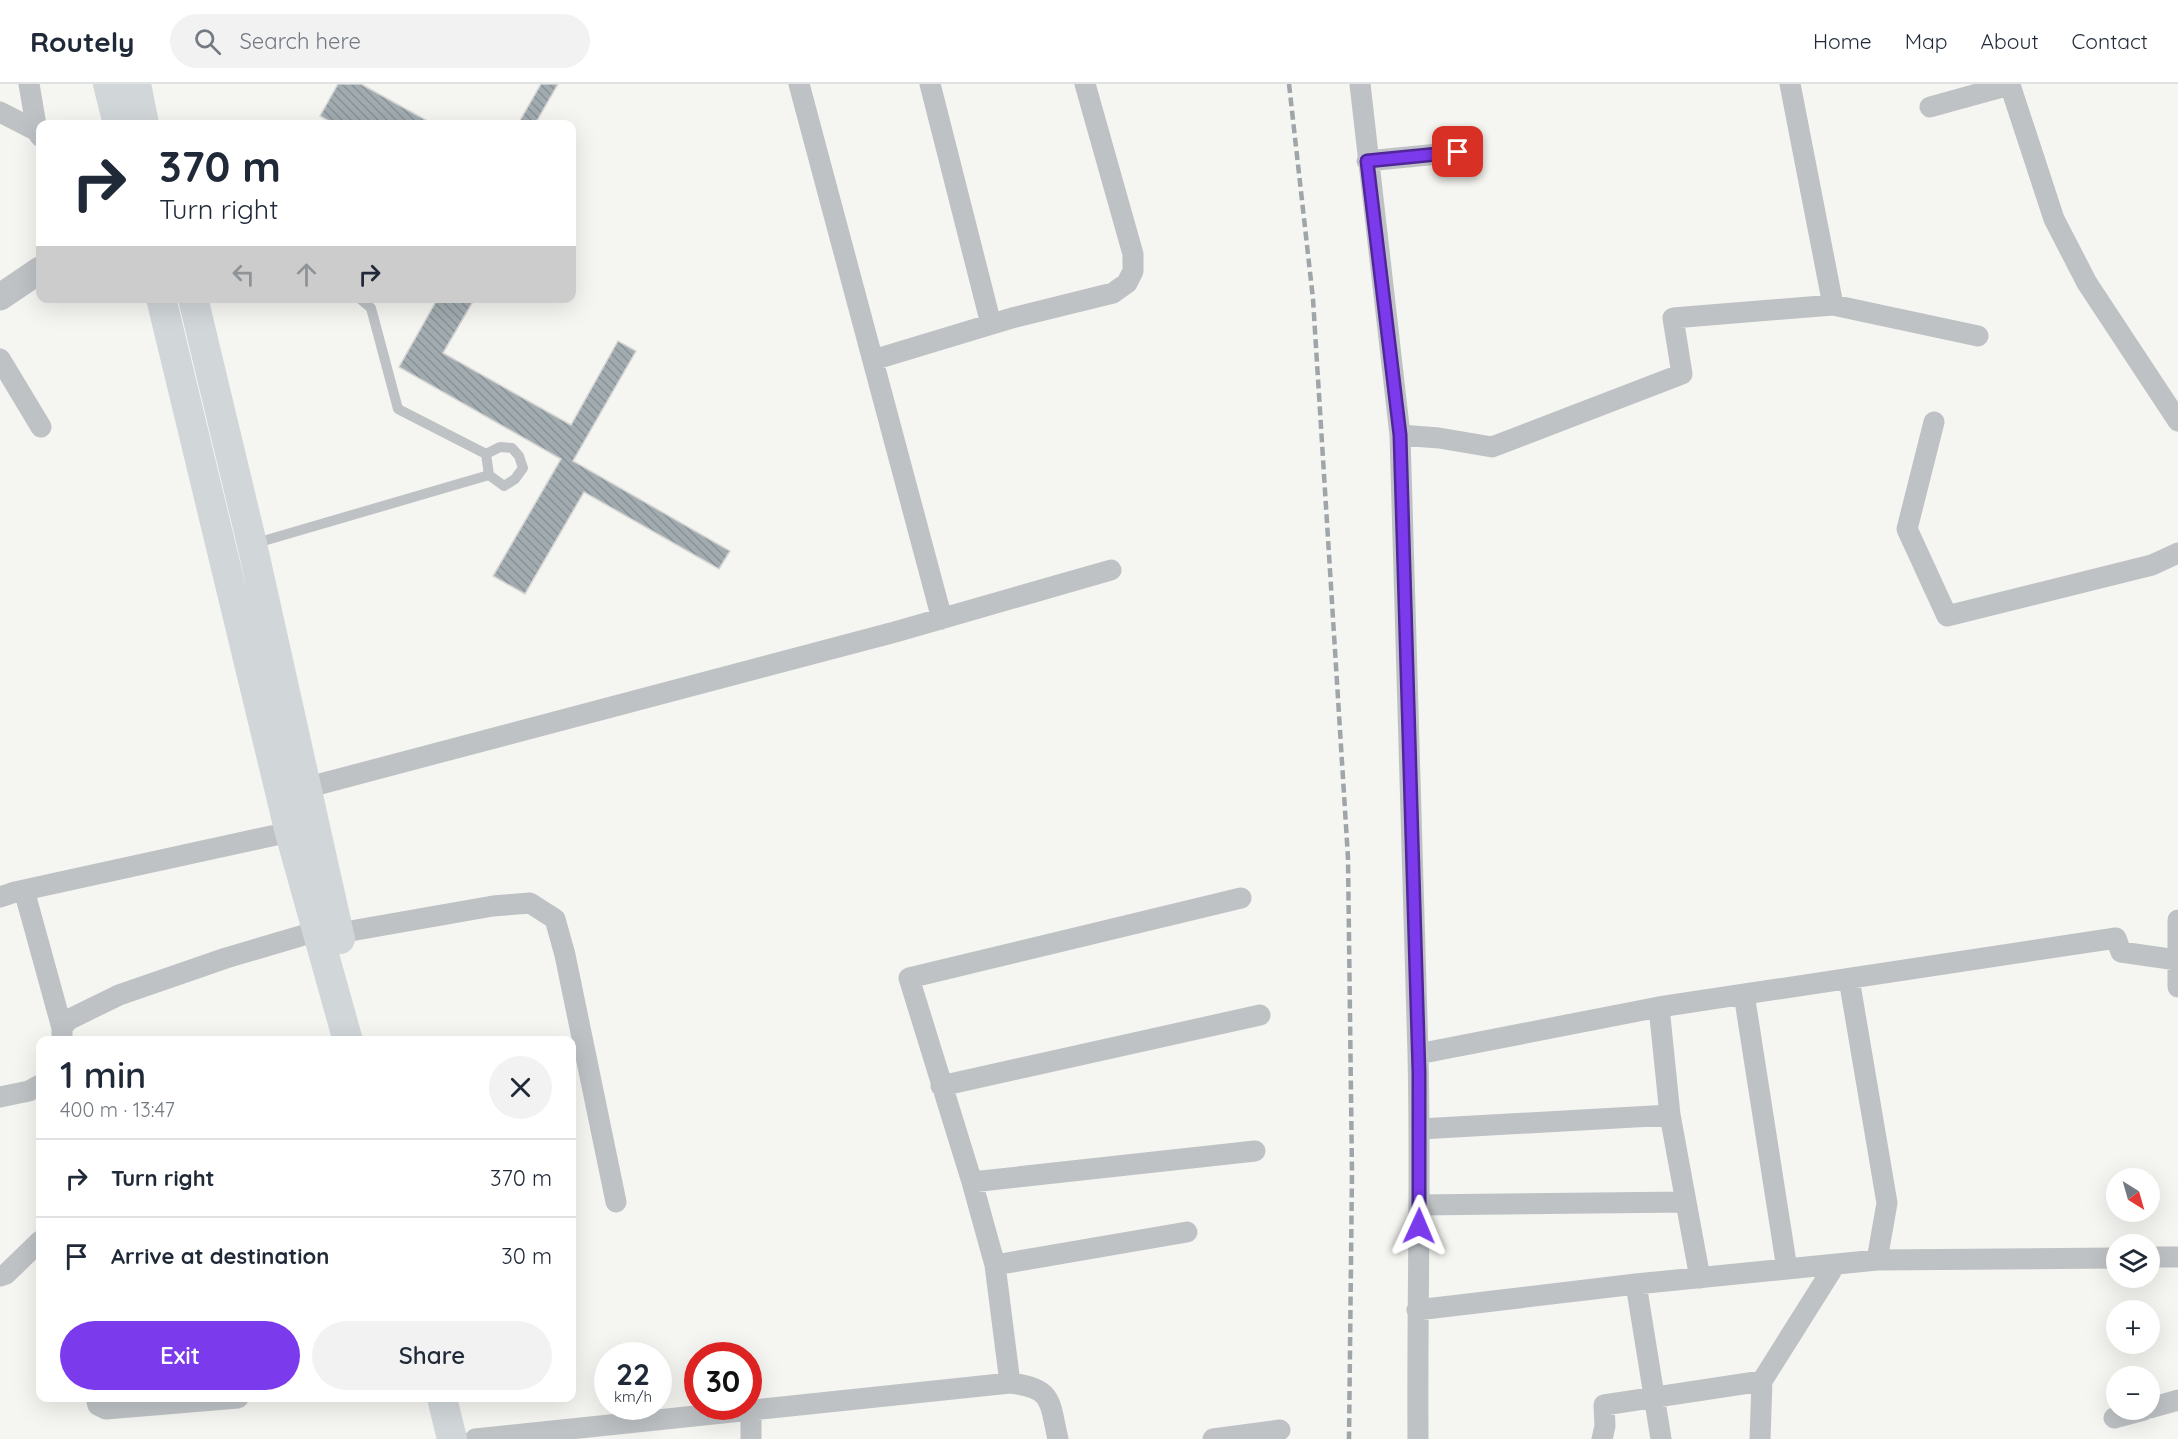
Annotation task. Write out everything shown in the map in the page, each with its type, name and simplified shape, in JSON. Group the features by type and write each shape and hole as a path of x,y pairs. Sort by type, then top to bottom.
{"main road":[{"path":"108,84 117,120"},
{"path":"136,84 143,120"},
{"path":"162,303 303,829 366,1036"},
{"path":"194,303 252,544 305,788 303,829"},
{"path":"332,929 347,1036"},
{"path":"443,1402 452,1439"},
{"path":"464,1402 474,1439"}],"street":[{"path":"29,84 36,120"},
{"path":"799,84 942,619"},
{"path":"930,84 992,324"},
{"path":"873,360 992,324 1113,293 1127,283 1133,271 1134,254 1085,84"},
{"path":"1360,84 1400,435 1420,1129 1417,1310 1418,1439"},
{"path":"1790,84 1833,305"},
{"path":"1930,107 2010,86 2054,219 2087,283 2178,421"},
{"path":"0,112 36,132"},
{"path":"1367,161 1458,152"},
{"path":"0,297 36,273"},
{"path":"1400,435 1439,438 1492,447 1682,374 1673,318 1833,305 1978,336"},
{"path":"0,359 41,427"},
{"path":"1934,422 1907,529 1947,616 2152,565 2178,553"},
{"path":"305,788 942,619 1111,570"},
{"path":"0,897 303,829"},
{"path":"24,890 62,1035"},
{"path":"1010,1383 995,1265 909,978 1241,898"},
{"path":"62,1035 68,1020 119,995 226,958 332,929 493,906 530,903 555,919 565,955 616,1202"},
{"path":"2178,920 2178,987"},
{"path":"1418,1054 1659,1007 2116,938 2121,952 2177,960"},
{"path":"1849,979 1887,1203 1877,1260"},
{"path":"1744,994 1787,1269"},
{"path":"1659,1007 1670,1115 1700,1278"},
{"path":"941,1086 1260,1015"},
{"path":"0,1097 36,1087"},
{"path":"1420,1129 1670,1115"},
{"path":"972,1182 1255,1151"},
{"path":"1419,1205 1686,1202"},
{"path":"995,1265 1187,1232"},
{"path":"0,1276 6,1274 36,1245"},
{"path":"2160,1257 2178,1257"},
{"path":"1417,1310 1636,1284 1877,1260 2106,1258"},
{"path":"1760,1439 1762,1382 1835,1264"},
{"path":"1636,1284 1661,1439"},
{"path":"1602,1439 1605,1426 1604,1405 1762,1382"},
{"path":"762,1409 1010,1383 1029,1385 1041,1390 1048,1398 1058,1439"},
{"path":"2160,1405 2178,1400"},
{"path":"97,1402 98,1406 106,1409 190,1402"},
{"path":"474,1439 684,1417"},
{"path":"751,1420 751,1439"},
{"path":"1213,1439 1280,1430"}],"lane":[{"path":"373,303 398,409 486,454"},
{"path":"500,447 512,448 519,456 523,468 515,479 504,486 489,475 486,454 500,447"},
{"path":"252,544 489,475"}],"building":[{"path":"338,84 361,84 426,120 327,120 320,116"},
{"path":"541,84 558,84 537,120 520,120"},
{"path":"435,303 472,303 443,353 571,425 618,341 636,351 573,461 730,551 719,569 584,492 525,594 493,576 561,459 399,367"}],"railway":[{"path":"1289,84 1313,299 1348,858 1352,1173 1349,1439"}],"route":[{"path":"1419,1226 1419,1073 1400,435 1367,161 1458,152"}]}
